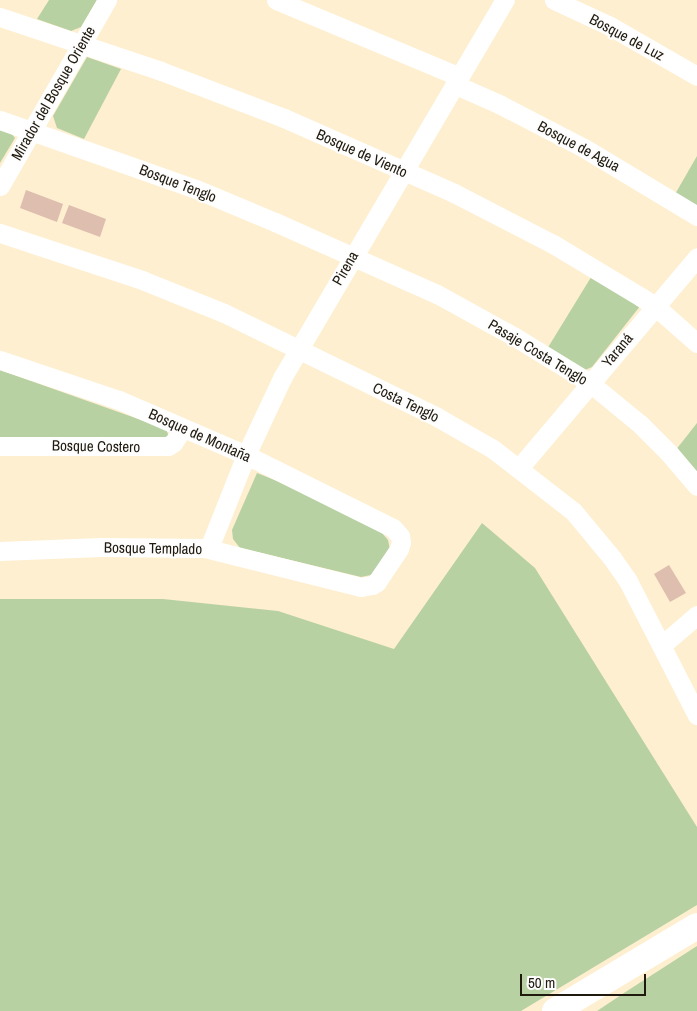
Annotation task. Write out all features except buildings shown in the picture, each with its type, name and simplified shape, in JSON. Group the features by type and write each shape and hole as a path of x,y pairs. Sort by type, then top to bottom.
{"main road":[{"path":"555,1011 697,926"}],"street":[{"name":"Mirador del Bosque Oriente","path":"0,186 107,0"},
{"name":"Bosque de Agua","path":"276,0 458,81 584,148 697,216"},
{"name":"Pirena","path":"209,548 246,454 298,349 505,0"},
{"name":"Bosque de Luz","path":"554,0 610,26 697,76"},
{"name":"Bosque de Viento","path":"0,17 81,44 284,118 504,217 553,244 655,306 697,343"},
{"name":"Bosque Tenglo","path":"0,120 196,189 352,256"},
{"name":"Costa Tenglo","path":"0,233 142,280 224,313 437,417 493,449 572,512 593,533 628,581 697,715"},
{"name":"Pasaje Costa Tenglo","path":"352,256 437,294 515,337 590,383 616,402 659,443 697,486"},
{"name":"Yaraná","path":"519,468 697,257"},
{"name":"Bosque de Montaña","path":"0,360 119,400 246,454 393,528 400,536 399,549 377,582 372,586 360,587"},
{"name":"Bosque Costero","path":"0,446 168,446 173,443 183,428"},
{"name":"Bosque Templado","path":"0,551 100,547 209,548 360,587"},
{"path":"662,645 697,615"}],"green space":[{"path":"49,0 97,0 81,27 71,31 37,19"},
{"path":"87,57 121,69 84,139 57,128 53,116"},
{"path":"0,129 11,133 15,138 0,163"},
{"path":"697,156 697,210 674,196"},
{"path":"593,274 641,305 592,367 585,370 547,349"},
{"path":"0,370 158,426 167,431 169,438 0,441"},
{"path":"697,423 697,477 675,451"},
{"path":"257,473 292,487 382,533 388,540 390,550 371,575 361,577 240,548 233,539 232,530"},
{"path":"482,523 535,568 697,827 697,905 521,1011 0,1011 0,599 163,599 278,611 394,649"},
{"path":"697,946 697,1011 597,1011 627,991"}]}
